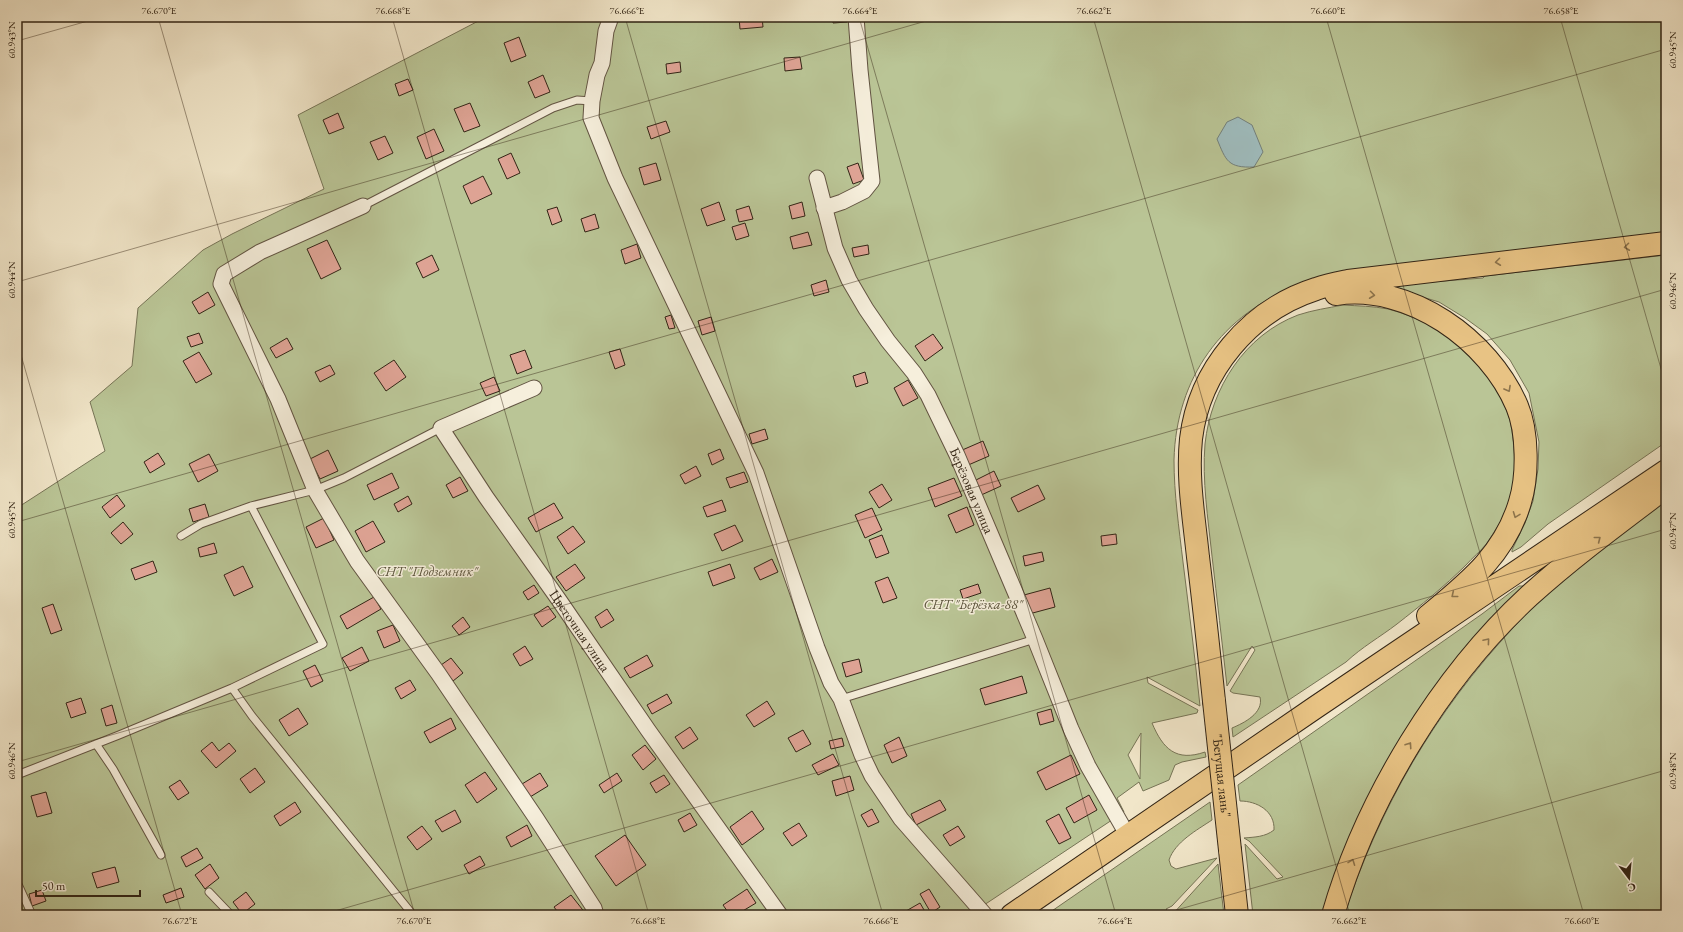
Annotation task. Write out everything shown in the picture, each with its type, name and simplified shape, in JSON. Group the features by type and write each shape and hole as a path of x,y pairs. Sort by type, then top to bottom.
{"main road":[{"path":"1254,323 1296,297 1316,289 1348,281 1666,243"},
{"path":"1254,323 1295,304 1323,296 1341,293 1387,297 1410,304 1430,313 1454,327 1473,344 1498,372 1508,388 1518,407 1523,428 1525,478 1521,502 1500,547 1482,569 1463,588 1316,707"},
{"name":"\"Бегущая лань\"","path":"1237,915 1191,492 1191,439 1195,417 1201,397 1210,378 1234,343 1254,323"},
{"path":"1012,915 1316,707 1666,471"},
{"path":"1333,915 1363,832 1383,792 1405,752 1445,692 1498,627 1529,596 1567,563 1666,487"}],"street":[{"path":"611,17 606,31 602,63 597,75 592,101 591,118 615,178 756,473 817,648 831,683 841,699 851,722 862,755 872,776 887,800 916,837 985,915"},
{"path":"824,208 842,202 864,191 872,181 856,17"},
{"name":"Берёзовая улица","path":"817,178 835,248 849,280 866,309 888,341 914,373 928,395 956,455 1088,766 1128,836"},
{"path":"362,206 260,252 224,274 221,284 278,399 315,490 357,561 438,673 536,818 594,908 596,915"},
{"path":"441,428 534,388"},
{"name":"Цветочная улица","path":"441,428 486,498 559,600 648,730 780,915"}],"lane":[{"path":"362,206 553,108 577,100 592,101"},
{"path":"181,536 201,524 251,506 315,490 344,478 441,428"},
{"path":"17,774 96,744 232,688 323,644 251,506"},
{"path":"841,699 1035,639"},
{"path":"232,688 252,716 414,915"},
{"path":"96,744 113,768 162,855"},
{"path":"17,882 32,915"},
{"path":"209,892 231,915"}],"green space":[{"path":"486,17 1666,17 1666,234 1299,285 1272,297 1247,313 1226,331 1208,353 1194,376 1184,402 1177,430 1174,460 1177,511 1200,706 1147,677 1148,683 1198,710 1197,713 1152,723 1161,740 1172,751 1178,754 1195,755 1205,752 1206,757 1175,765 1169,780 1143,791 1139,782 1117,798 1124,812 969,915 17,915 17,508 105,451 90,402 132,366 138,308 203,250 232,234 324,189 298,115","holes":["1141,733 1140,779 1128,755"]},
{"path":"1666,255 1666,442 1548,524 1521,547 1512,552 1533,501 1538,469 1539,442 1529,393 1510,360 1487,334 1439,302 1396,289 1396,287 1405,284 1483,278 1485,276"},
{"path":"1343,305 1382,308 1408,315 1445,334 1462,347 1476,361 1489,377 1500,395 1508,414 1513,441 1514,463 1514,479 1511,501 1504,516 1485,546 1432,596 1346,662 1233,737 1232,728 1252,717 1256,713 1259,708 1260,697 1233,693 1230,691 1255,650 1252,646 1227,686 1205,486 1204,458 1209,423 1223,384 1234,366 1247,350 1262,336 1279,324 1298,315"},
{"path":"1666,500 1666,915 1344,915 1358,875 1393,798 1435,727 1459,693 1485,660 1546,593 1584,562"},
{"path":"1519,586 1523,586 1480,632 1323,915 1253,915 1245,844 1277,879 1283,877 1249,841 1244,838 1260,836 1271,832 1274,830 1274,823 1272,817 1264,808 1253,803 1240,801 1238,785 1482,614"},
{"path":"1210,802 1212,820 1193,832 1181,842 1169,860 1171,866 1176,869 1217,858 1172,906 1166,909 1171,915 1046,915"},
{"path":"1218,864 1224,915 1172,915"}],"water":[{"path":"1238,117 1252,125 1263,152 1254,167 1239,166 1229,162 1217,139 1227,122"}],"building":[{"path":"739,17 762,17 763,27 740,29"},
{"path":"833,17 847,17 847,22 833,23"},
{"path":"519,37 526,56 511,62 504,43"},
{"path":"800,57 802,69 785,71 784,58"},
{"path":"680,62 681,72 667,74 666,64"},
{"path":"543,75 550,92 535,98 528,82"},
{"path":"408,79 413,90 399,96 395,84"},
{"path":"470,103 480,126 464,132 454,109"},
{"path":"338,113 344,128 329,134 323,120"},
{"path":"666,121 670,132 651,139 647,127"},
{"path":"434,129 444,151 426,159 417,137"},
{"path":"385,136 393,153 378,160 370,142"},
{"path":"511,153 520,173 507,179 498,159"},
{"path":"656,163 661,180 644,185 639,168"},
{"path":"858,163 864,180 853,184 847,167"},
{"path":"483,176 492,194 471,204 463,186"},
{"path":"719,202 725,220 707,226 701,209"},
{"path":"802,202 805,216 792,219 789,206"},
{"path":"749,206 753,219 739,222 736,210"},
{"path":"557,207 562,221 552,225 547,210"},
{"path":"595,214 599,228 585,232 581,219"},
{"path":"745,223 749,236 736,240 732,227"},
{"path":"808,232 812,245 793,249 790,237"},
{"path":"327,240 341,269 321,279 307,249"},
{"path":"637,244 641,258 625,264 621,250"},
{"path":"868,245 869,254 854,257 852,248"},
{"path":"432,255 439,270 423,278 416,263"},
{"path":"826,280 829,292 814,296 811,285"},
{"path":"208,292 215,305 199,314 192,302"},
{"path":"671,315 675,328 669,329 665,317"},
{"path":"711,317 715,331 702,335 698,321"},
{"path":"199,333 203,343 191,347 187,337"},
{"path":"933,334 943,348 925,361 915,346"},
{"path":"287,338 293,349 276,358 270,348"},
{"path":"620,349 625,365 615,369 609,352"},
{"path":"525,350 532,368 517,374 510,355"},
{"path":"199,352 212,374 196,383 183,361"},
{"path":"394,360 406,377 386,391 374,373"},
{"path":"330,365 335,374 320,382 315,372"},
{"path":"865,372 868,383 856,387 853,376"},
{"path":"494,377 500,391 486,396 480,383"},
{"path":"908,380 918,398 903,406 894,388"},
{"path":"765,429 768,439 752,444 749,434"},
{"path":"983,441 989,456 966,466 960,451"},
{"path":"720,449 724,459 712,465 708,454"},
{"path":"328,450 338,471 320,479 310,459"},
{"path":"158,453 165,464 150,473 144,462"},
{"path":"209,454 218,471 198,482 189,464"},
{"path":"696,466 701,476 685,484 680,475"},
{"path":"994,471 1001,486 979,496 972,482"},
{"path":"744,472 748,482 730,488 726,478"},
{"path":"392,473 399,488 374,500 367,485"},
{"path":"460,477 468,491 453,498 446,485"},
{"path":"954,478 962,496 935,507 928,488"},
{"path":"882,484 892,500 879,508 869,492"},
{"path":"1038,485 1045,499 1018,512 1011,498"},
{"path":"117,495 125,506 110,518 102,507"},
{"path":"408,496 412,504 398,512 394,504"},
{"path":"722,500 726,511 707,517 703,507"},
{"path":"554,503 563,518 536,532 528,518"},
{"path":"205,504 209,517 193,522 189,509"},
{"path":"967,507 974,525 956,533 948,515"},
{"path":"872,508 882,530 865,538 855,515"},
{"path":"324,518 334,540 316,548 306,527"},
{"path":"373,521 385,542 366,552 355,531"},
{"path":"123,522 133,534 121,544 111,533"},
{"path":"735,525 743,541 722,551 714,534"},
{"path":"573,526 585,542 568,554 557,537"},
{"path":"1116,534 1117,544 1102,546 1101,536"},
{"path":"882,535 889,553 876,558 869,540"},
{"path":"214,543 217,553 200,557 198,548"},
{"path":"1042,552 1044,561 1025,566 1023,556"},
{"path":"772,559 778,572 760,580 754,568"},
{"path":"153,561 157,572 135,580 131,569"},
{"path":"575,564 585,578 566,591 556,577"},
{"path":"730,564 735,578 713,586 708,572"},
{"path":"243,566 253,587 234,596 224,575"},
{"path":"888,577 897,598 883,603 875,582"},
{"path":"978,584 981,593 963,599 960,590"},
{"path":"534,585 539,593 528,600 523,592"},
{"path":"1050,588 1055,607 1029,614 1024,595"},
{"path":"374,597 381,609 347,629 340,616"},
{"path":"53,604 62,630 51,634 42,608"},
{"path":"548,606 556,617 542,627 534,615"},
{"path":"607,609 614,620 601,628 595,617"},
{"path":"463,617 470,627 459,635 452,626"},
{"path":"393,625 400,641 384,648 377,631"},
{"path":"525,646 533,659 520,666 513,654"},
{"path":"362,647 369,661 350,671 342,658"},
{"path":"647,655 653,666 630,678 624,668"},
{"path":"451,658 463,673 453,681 441,665"},
{"path":"859,659 862,672 846,677 842,663"},
{"path":"315,665 323,681 311,687 303,671"},
{"path":"1022,676 1027,693 985,705 980,689"},
{"path":"410,680 416,690 401,699 395,688"},
{"path":"667,694 672,703 652,714 647,705"},
{"path":"81,698 86,713 71,718 66,703"},
{"path":"767,701 775,714 754,727 746,715"},
{"path":"112,705 117,723 106,726 101,709"},
{"path":"298,708 308,724 289,736 279,720"},
{"path":"1051,709 1054,721 1040,725 1037,713"},
{"path":"451,718 456,729 430,743 424,732"},
{"path":"690,727 698,739 683,749 675,737"},
{"path":"803,730 811,744 796,752 788,738"},
{"path":"899,737 907,756 892,763 884,745"},
{"path":"842,738 844,746 831,749 829,741"},
{"path":"212,742 219,751 229,743 236,751 216,768 201,751"},
{"path":"645,745 656,759 643,770 632,755"},
{"path":"833,754 839,765 818,775 812,765"},
{"path":"1071,755 1080,774 1046,790 1037,772"},
{"path":"255,768 265,782 250,793 240,779"},
{"path":"485,772 497,789 477,803 465,785"},
{"path":"540,773 548,786 530,797 522,784"},
{"path":"617,773 622,781 604,793 599,785"},
{"path":"664,775 670,784 656,793 650,783"},
{"path":"850,776 854,790 836,796 832,781"},
{"path":"180,780 189,793 178,800 169,787"},
{"path":"46,792 52,813 37,817 31,796"},
{"path":"1089,795 1097,810 1074,823 1066,808"},
{"path":"940,800 946,810 916,825 911,814"},
{"path":"295,802 301,812 280,826 274,816"},
{"path":"872,809 879,822 868,827 861,815"},
{"path":"455,810 461,822 442,832 435,821"},
{"path":"752,811 764,829 742,845 730,827"},
{"path":"690,813 697,825 684,832 678,820"},
{"path":"1059,814 1071,838 1059,844 1046,821"},
{"path":"799,823 807,836 792,846 783,833"},
{"path":"527,825 532,836 511,847 506,837"},
{"path":"422,826 432,839 417,850 407,837"},
{"path":"958,826 965,837 950,846 943,835"},
{"path":"625,835 646,865 616,886 595,856"},
{"path":"197,848 203,858 186,867 181,857"},
{"path":"480,856 485,865 469,874 464,865"},
{"path":"210,864 219,878 205,889 195,875"},
{"path":"115,867 119,882 97,888 92,873"},
{"path":"181,888 184,897 166,903 163,895"},
{"path":"747,889 756,903 736,915 730,915 723,905"},
{"path":"929,889 940,907 931,913 920,894"},
{"path":"42,890 46,901 32,906 29,894"},
{"path":"246,892 255,904 242,914 233,902"},
{"path":"571,895 586,914 585,915 560,915 554,907"},
{"path":"920,903 927,915 909,915 906,911"},
{"path":"283,910 287,915 277,915"}],"park label":[{"name":"СНТ \"Подземник\"","path":"427,571"},
{"name":"СНТ \"Берёзка-88\"","path":"973,604"}]}
